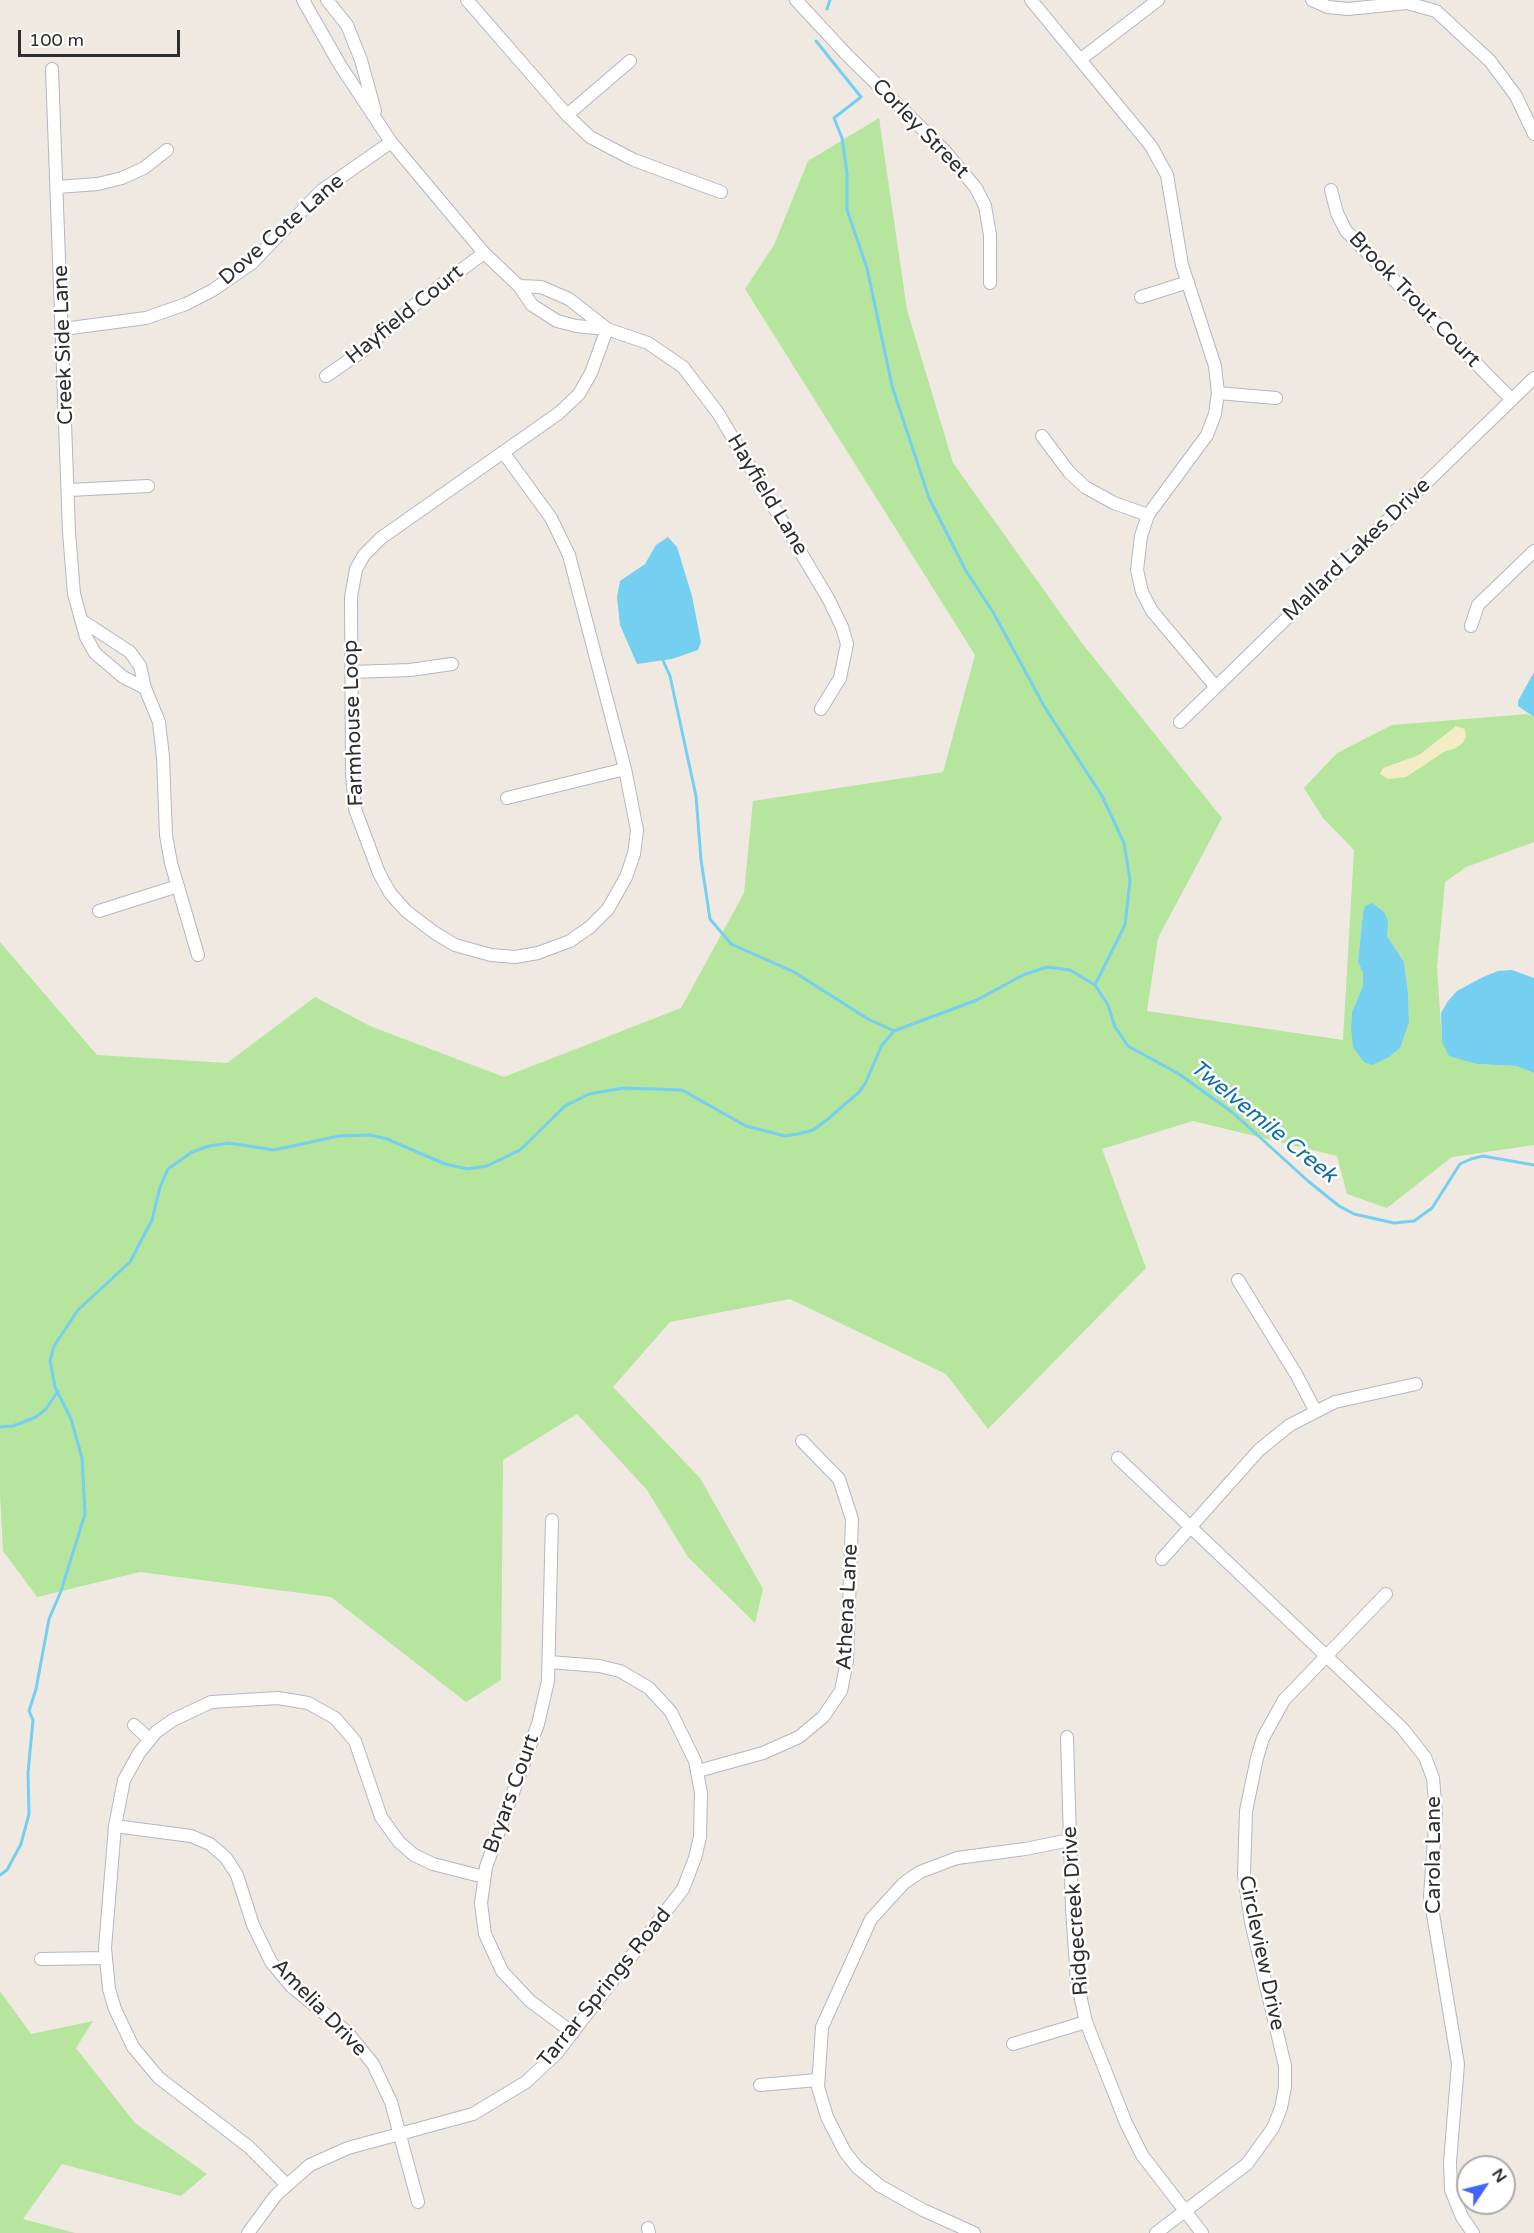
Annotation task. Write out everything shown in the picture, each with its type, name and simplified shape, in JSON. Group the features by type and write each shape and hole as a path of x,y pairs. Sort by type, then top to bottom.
{"street":[{"name":"Hayfield Lane","path":"303,0 340,65 391,142 484,254 519,286 532,305 557,321 576,326 607,329 648,343 683,367 718,413 829,600 842,627 847,644 840,678 821,709"},
{"name":"Hayfield Lane","path":"327,0 347,24 361,60 378,121"},
{"path":"467,0 567,115 607,148 720,192"},
{"name":"Corley Street","path":"796,0 848,56 944,150 976,188 985,206 990,236 990,283"},
{"path":"1031,0 1081,59 1163,164 1188,282 1215,366 1218,393 1215,414 1207,435 1148,515 1138,547 1137,570 1142,592 1152,611 1215,686"},
{"path":"1081,59 1158,0"},
{"path":"1312,0 1328,7 1348,9 1407,3 1436,11 1490,62 1516,96 1534,134"},
{"path":"567,115 630,61"},
{"name":"Creek Side Lane","path":"52,69 74,584 81,620 95,653 123,677 145,688"},
{"name":"Dove Cote Lane","path":"63,329 146,318 186,304 213,290 252,263 321,191 391,142"},
{"path":"57,187 122,178 144,168 167,150"},
{"name":"Brook Trout Court","path":"1331,190 1337,213 1346,231 1512,400"},
{"name":"Hayfield Court","path":"326,376 364,351 418,302 484,254"},
{"path":"1141,297 1188,282"},
{"name":"Hayfield Lane","path":"519,286 541,287 569,299 607,329"},
{"name":"Farmhouse Loop","path":"503,452 551,518 569,555 625,769 637,830 634,854 626,877 608,909 591,927 559,945 538,953 515,957 491,955 455,945 406,911 390,893 355,809 352,774 351,597 356,569 364,555 381,538 503,452 559,413 579,394 591,373 607,329"},
{"name":"Mallard Lakes Drive","path":"1180,722 1534,378"},
{"path":"1218,393 1276,398"},
{"path":"1042,436 1069,472 1085,487 1114,503 1148,515"},
{"path":"69,490 148,486"},
{"path":"1471,626 1478,604 1534,551"},
{"path":"81,620 130,652 141,666 145,688 159,722 163,757 166,835 177,886 198,955"},
{"path":"351,672 410,670 452,664"},
{"path":"507,798 625,769"},
{"path":"99,911 177,886"},
{"path":"1238,1280 1296,1374 1315,1410"},
{"path":"1162,1559 1259,1450 1290,1425 1315,1410 1357,1395 1416,1384"},
{"name":"Athena Lane","path":"698,1771 763,1753 799,1737 824,1718 840,1691 847,1661 852,1519 839,1479 802,1441"},
{"name":"Carola Lane","path":"1118,1458 1326,1654 1402,1728 1420,1749 1432,1778 1436,1814 1430,1896 1458,2064 1450,2162 1451,2190 1462,2217 1473,2233"},
{"name":"Bryars Court","path":"552,1520 550,1662 538,1724 504,1813 484,1877 481,1903 483,1924 492,1953 502,1971 530,2001 573,2033"},
{"name":"Circleview Drive","path":"1156,2233 1247,2164 1273,2128 1284,2098 1285,2066 1246,1898 1243,1843 1246,1811 1263,1738 1284,1700 1386,1594"},
{"name":"Tarrar Springs Road","path":"248,2233 286,2184 310,2165 328,2156 473,2114 509,2094 542,2069 573,2033 670,1907 687,1879 696,1858 701,1826 698,1771 686,1740 671,1712 649,1688 630,1676 609,1668 550,1662"},
{"path":"286,2184 249,2147 175,2092 145,2063 133,2047 115,2009 105,1958 116,1826 124,1780 149,1740 173,1719 211,1702 278,1698 308,1703 335,1718 355,1741 381,1817 399,1842 414,1855 433,1864 484,1877"},
{"path":"134,1725 149,1740"},
{"name":"Ridgecreek Drive","path":"1066,1737 1075,1957 1086,2022 1126,2123 1142,2155 1202,2233"},
{"name":"Amelia Drive","path":"116,1826 191,1836 210,1844 226,1858 237,1875 253,1925 271,1962 291,1986 332,2018 361,2047 382,2083 400,2136 418,2202"},
{"path":"974,2233 923,2210 880,2186 857,2167 835,2135 820,2098 817,2080 819,2046 826,2018 871,1919 897,1890 920,1872 957,1858 1025,1849 1070,1840"},
{"path":"41,1959 105,1958"},
{"path":"1013,2044 1086,2022"},
{"path":"760,2085 817,2080"}],"green space":[{"path":"879,118 907,310 953,463 1081,642 1222,818 1158,938 1147,1011 1343,1040 1354,850 1323,818 1304,788 1337,753 1392,725 1527,714 1534,717 1534,842 1466,867 1445,882 1437,967 1442,1042 1477,1064 1516,1066 1534,1073 1534,1145 1452,1157 1387,1208 1347,1194 1337,1156 1193,1121 1102,1149 1146,1268 988,1429 946,1374 790,1299 670,1322 613,1387 700,1478 763,1589 755,1623 688,1557 647,1490 577,1414 503,1460 501,1680 466,1702 331,1597 140,1572 37,1597 3,1551 0,1493 0,942 97,1055 227,1063 315,997 370,1026 504,1077 681,1008 744,893 753,801 943,772 975,655 745,289 774,245 808,161","holes":["1363,913 1387,936 1404,962 1409,1022 1351,1027 1352,1012 1363,986 1363,973 1358,962"]},
{"path":"0,1991 31,2034 93,2021 76,2048 135,2123 207,2174 181,2196 62,2164 23,2219 75,2233 0,2233"}],"sand":[{"path":"1456,726 1465,729 1466,737 1463,743 1456,748 1444,752 1406,777 1388,779 1380,774 1383,768 1419,755"}],"water":[{"path":"668,537 677,547 692,596 701,642 698,650 672,659 637,664 620,625 617,597 620,581 645,564 656,545"},
{"path":"1534,672 1534,717 1518,706 1518,701"},
{"path":"1372,903 1384,912 1388,920 1387,936 1404,962 1409,1022 1400,1048 1389,1057 1372,1065 1364,1062 1353,1047 1351,1027 1352,1012 1363,986 1363,973 1358,962 1363,913 1365,906"},
{"path":"1512,970 1534,978 1534,1073 1516,1066 1477,1064 1449,1056 1442,1042 1441,1013 1448,1001 1457,991 1483,977 1498,971"}],"waterway":[{"path":"827,9 830,0"},
{"path":"816,41 861,97 834,118 842,138 847,173 847,210 867,268 892,386 929,498 966,571 993,612 1044,706 1102,796 1124,843 1130,880 1125,925 1095,985"},
{"path":"661,656 670,676 696,796 701,860 710,919 731,944 794,972 868,1019 894,1031"},
{"name":"Twelvemile Creek","path":"0,1875 7,1870 21,1844 29,1814 28,1773 33,1720 29,1711 36,1689 49,1619 61,1591 85,1514 82,1458 71,1419 55,1387 50,1361 54,1346 78,1310 130,1262 152,1220 160,1187 168,1169 192,1152 209,1146 229,1143 274,1150 339,1136 370,1135 387,1139 445,1164 468,1169 487,1166 520,1150 565,1106 589,1094 624,1088 682,1090 746,1126 785,1136 798,1134 813,1130 859,1092 865,1084 882,1045 894,1031 977,1000 1023,975 1047,967 1070,970 1095,985 1108,1005 1115,1027 1128,1046 1179,1074 1232,1112 1308,1181 1339,1206 1354,1214 1394,1223 1414,1221 1432,1208 1460,1164 1483,1156 1534,1165"},
{"name":"Twelvemile Creek","path":"0,1427 13,1426 36,1417 46,1409 58,1391"}]}
